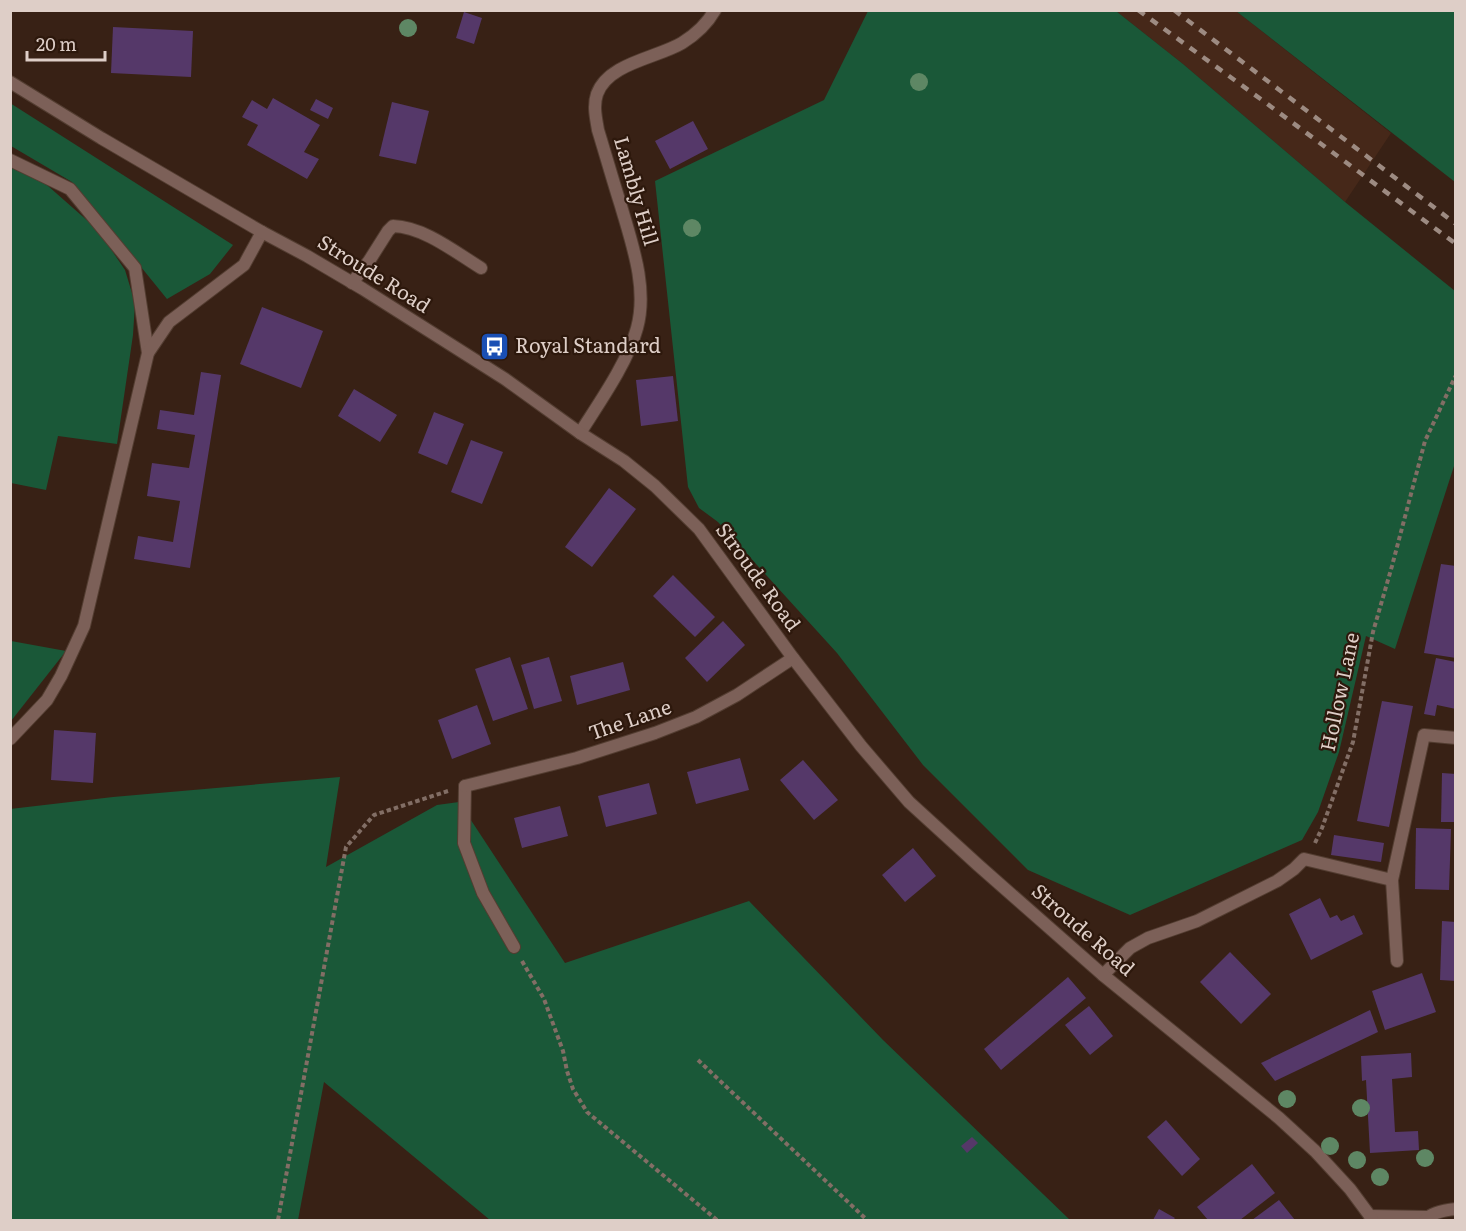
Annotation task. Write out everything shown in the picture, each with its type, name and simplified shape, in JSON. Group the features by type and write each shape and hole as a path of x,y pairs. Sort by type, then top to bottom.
{"street":[{"name":"Lambly Hill","path":"580,434 625,357 637,329 640,308 639,279 634,249 594,113 597,94 606,79 619,70 682,43 700,30 715,10"},
{"name":"Stroude Road","path":"10,82 262,232 308,255 505,379 580,434 624,461 655,486 699,529 793,658 861,746 909,802 1103,975 1279,1118 1316,1151 1350,1189 1371,1218"},
{"path":"10,160 70,189 135,268 148,353"},
{"path":"352,283 393,226 403,226 425,234 481,268"},
{"path":"10,739 47,699 61,676 84,626 148,353 169,322 244,265 262,232"},
{"name":"The Lane","path":"465,786 577,758 656,733 696,717 737,695 793,658"},
{"path":"1397,961 1392,880 1424,735 1455,738"},
{"path":"465,786 464,843 483,893 514,947"},
{"path":"1103,975 1130,948 1148,938 1197,921 1277,881 1305,859 1392,880"},
{"path":"1371,1218 1426,1219 1446,1210 1455,1209"}],"path":[{"name":"Hollow Lane","path":"1305,859 1322,828 1353,742 1373,632 1425,441 1455,375"},
{"path":"278,1221 346,847 374,815 465,786"},
{"path":"514,947 544,999 563,1052 573,1089 587,1112 717,1221"},
{"path":"698,1060 867,1221"}],"shaded area":[{"path":"1116,11 1236,11 1391,133 1345,202 1183,64"}],"green space":[{"path":"868,11 1116,11 1183,64 1345,202 1455,291 1455,463 1395,649 1366,636 1339,752 1318,812 1302,840 1130,915 1028,870 923,765 837,653 718,522 699,508 688,487 655,181 824,100"},
{"path":"1236,11 1455,11 1455,182"},
{"path":"10,103 233,245 210,274 167,299 72,182 11,146"},
{"path":"10,160 31,171 98,230 125,270 135,303 133,335 117,444 58,436 46,490 11,483"},
{"path":"10,641 66,651 11,721"},
{"path":"340,777 326,867 437,805 459,802 565,963 749,901 883,1040 1070,1220 490,1220 324,1082 298,1220 11,1220 10,809 113,797"}],"building":[{"path":"464,12 482,18 474,44 456,38"},
{"path":"113,27 193,31 191,77 111,73"},
{"path":"273,98 320,125 304,152 319,159 307,179 247,145 258,125 242,117 252,100 267,109"},
{"path":"316,99 333,108 328,119 310,110"},
{"path":"392,102 429,111 416,164 379,156"},
{"path":"693,121 708,149 670,169 655,141"},
{"path":"262,307 323,331 301,388 240,364"},
{"path":"201,372 221,375 190,568 134,559 138,536 173,542 180,501 147,496 152,463 189,468 195,435 157,429 160,410 194,415"},
{"path":"673,376 678,421 641,426 636,380"},
{"path":"354,389 397,415 380,442 338,416"},
{"path":"434,412 464,424 447,465 418,453"},
{"path":"471,440 503,452 482,504 451,492"},
{"path":"609,488 636,509 592,567 565,547"},
{"path":"1441,564 1456,566 1456,658 1424,653"},
{"path":"673,575 715,617 695,637 653,596"},
{"path":"723,621 745,645 707,682 685,658"},
{"path":"510,657 528,709 493,721 475,669"},
{"path":"549,657 562,701 534,709 521,665"},
{"path":"1436,658 1456,662 1456,709 1437,705 1435,716 1424,714"},
{"path":"623,662 630,690 577,705 570,676"},
{"path":"1382,701 1413,706 1389,827 1357,821"},
{"path":"477,705 491,744 452,759 438,720"},
{"path":"54,730 96,733 93,783 51,780"},
{"path":"740,758 749,790 696,804 687,772"},
{"path":"803,760 838,800 814,820 780,780"},
{"path":"1442,773 1456,774 1456,822 1441,822"},
{"path":"649,783 657,814 606,827 598,796"},
{"path":"560,806 568,836 522,848 514,818"},
{"path":"1416,828 1451,829 1449,890 1415,889"},
{"path":"1334,835 1384,843 1381,862 1331,855"},
{"path":"913,848 936,876 905,902 882,875"},
{"path":"1320,898 1330,918 1337,915 1341,921 1354,915 1363,934 1311,960 1289,914"},
{"path":"1442,921 1456,922 1456,981 1440,980"},
{"path":"1230,952 1271,994 1241,1024 1200,982"},
{"path":"1422,973 1436,1012 1385,1030 1372,991"},
{"path":"1068,977 1086,998 1001,1070 984,1049"},
{"path":"1089,1006 1113,1036 1090,1055 1065,1025"},
{"path":"1370,1010 1378,1032 1275,1081 1261,1063"},
{"path":"1411,1053 1412,1077 1392,1079 1395,1132 1418,1131 1419,1150 1370,1153 1366,1080 1362,1081 1361,1056"},
{"path":"1166,1120 1200,1159 1182,1176 1147,1137"},
{"path":"972,1137 978,1143 967,1153 961,1146"},
{"path":"1252,1164 1275,1193 1240,1220 1208,1220 1197,1207"},
{"path":"1279,1200 1295,1220 1252,1220"},
{"path":"1159,1209 1175,1218 1173,1220 1153,1220"}],"railway":[{"path":"1138,10 1456,244"},
{"path":"1174,10 1456,224"}],"place":[{"name":"Royal Standard","path":"494,346"}]}
